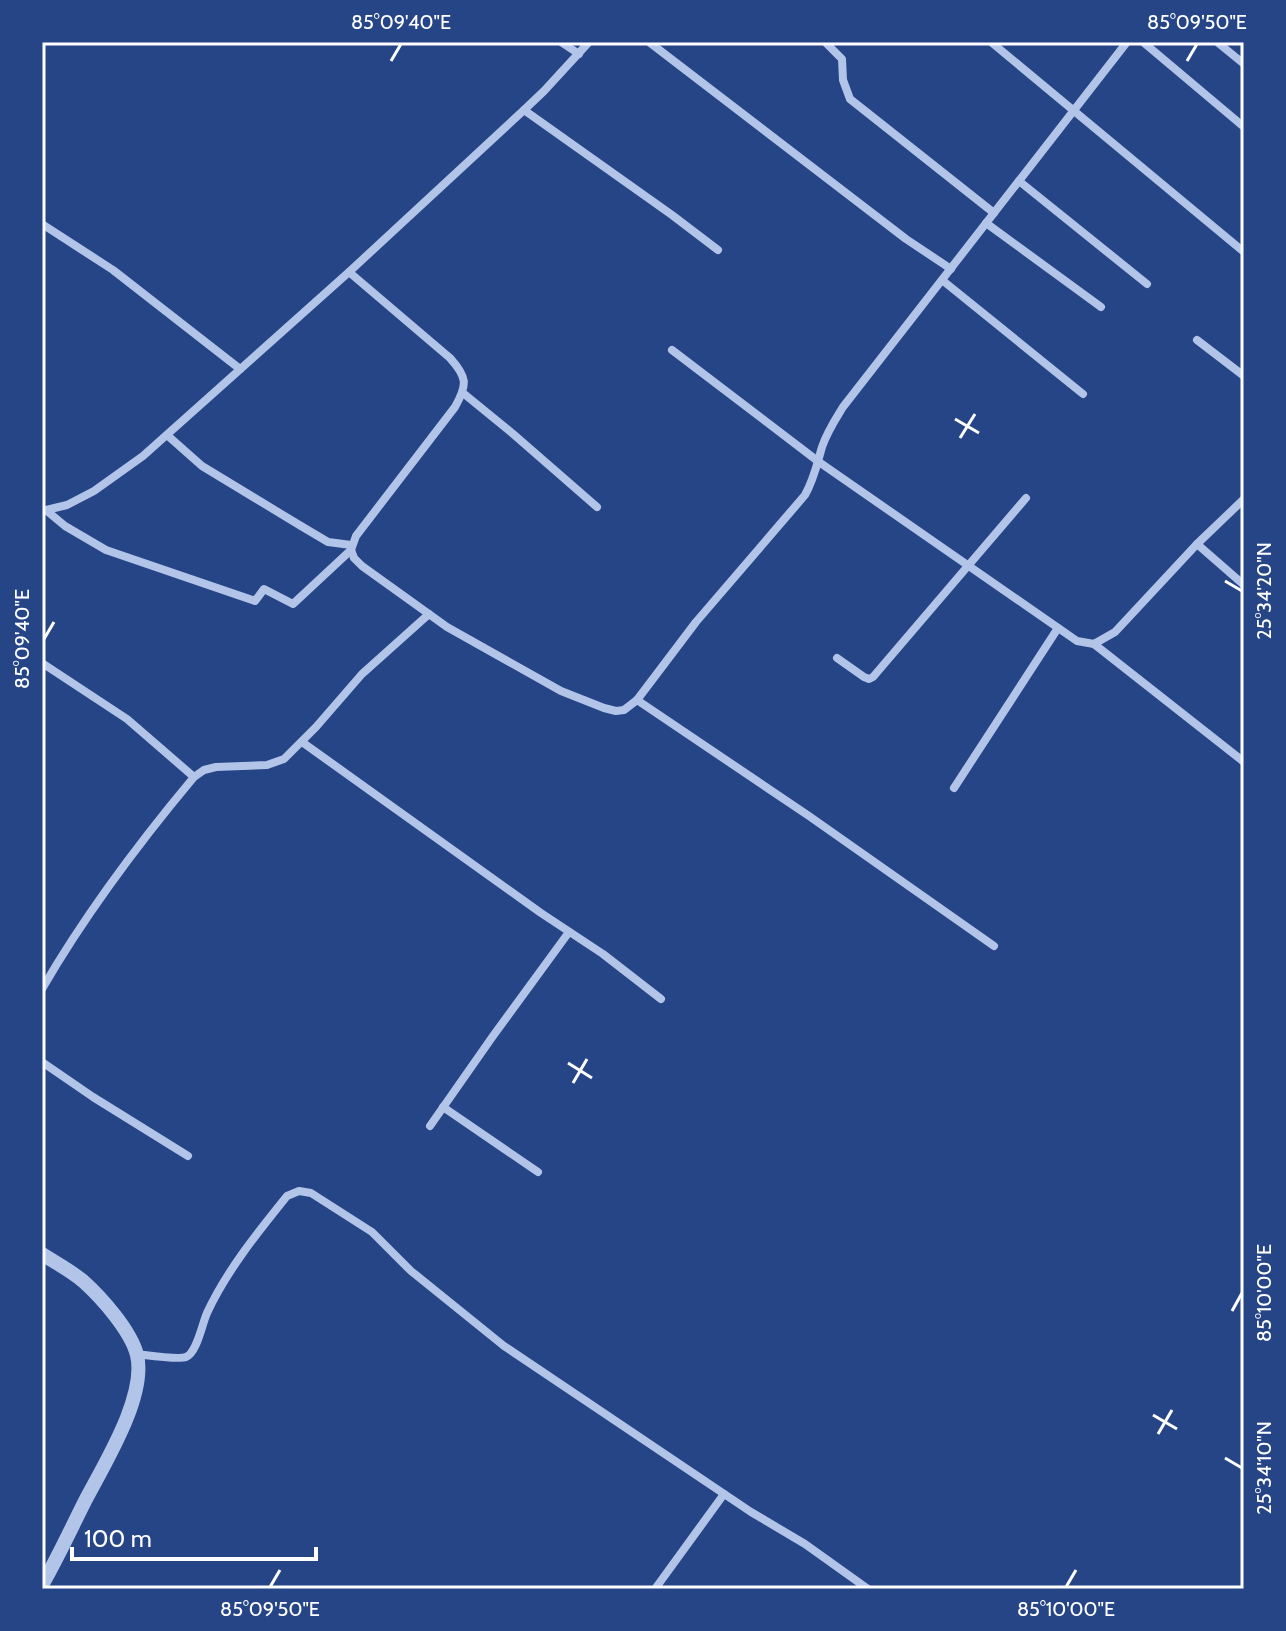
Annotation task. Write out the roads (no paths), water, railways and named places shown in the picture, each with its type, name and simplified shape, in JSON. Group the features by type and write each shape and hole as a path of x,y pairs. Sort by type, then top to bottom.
{"street":[{"path":"561,42 579,54"},
{"path":"45,511 67,505 94,491 143,456 524,110 589,42"},
{"path":"649,42 906,239 951,269"},
{"path":"825,42 842,59 843,80 850,99 994,213"},
{"path":"991,42 1244,252"},
{"path":"351,548 354,558 362,566 447,627 561,691 616,711 624,710 637,700 696,622 805,495 814,480 830,428 843,407 1127,42"},
{"path":"1143,42 1244,127"},
{"path":"1217,42 1244,64"},
{"path":"524,110 718,250"},
{"path":"1019,181 1147,284"},
{"path":"986,223 1101,307"},
{"path":"42,224 113,270 240,369"},
{"path":"45,511 106,550 255,601 264,589 293,604 351,548 356,536 455,407 465,383 463,373 450,358 349,272"},
{"path":"942,280 1083,394"},
{"path":"1197,340 1244,376"},
{"path":"672,350 819,462 968,566 1077,641 1094,644 1244,762"},
{"path":"463,393 597,507"},
{"path":"167,435 202,466 328,542 351,548"},
{"path":"837,658 864,677 873,677 1026,498"},
{"path":"1094,644 1115,632 1197,544 1244,499"},
{"path":"1197,544 1244,585"},
{"path":"42,989 121,869 194,777 216,767 267,765 284,759 362,674 429,614"},
{"path":"954,788 1058,628"},
{"path":"42,663 127,719 194,777"},
{"path":"637,700 994,946"},
{"path":"302,742 603,954 661,999"},
{"path":"430,1126 569,932"},
{"path":"42,1062 188,1156"},
{"path":"443,1107 538,1172"},
{"path":"142,1355 183,1358 190,1354 222,1284 287,1196 305,1191 372,1232 431,1288 504,1346 724,1494 805,1544 868,1589"},
{"path":"42,1254 84,1282 120,1323 142,1355"},
{"path":"42,1585 122,1429 142,1355"},
{"path":"655,1589 724,1494"}]}
